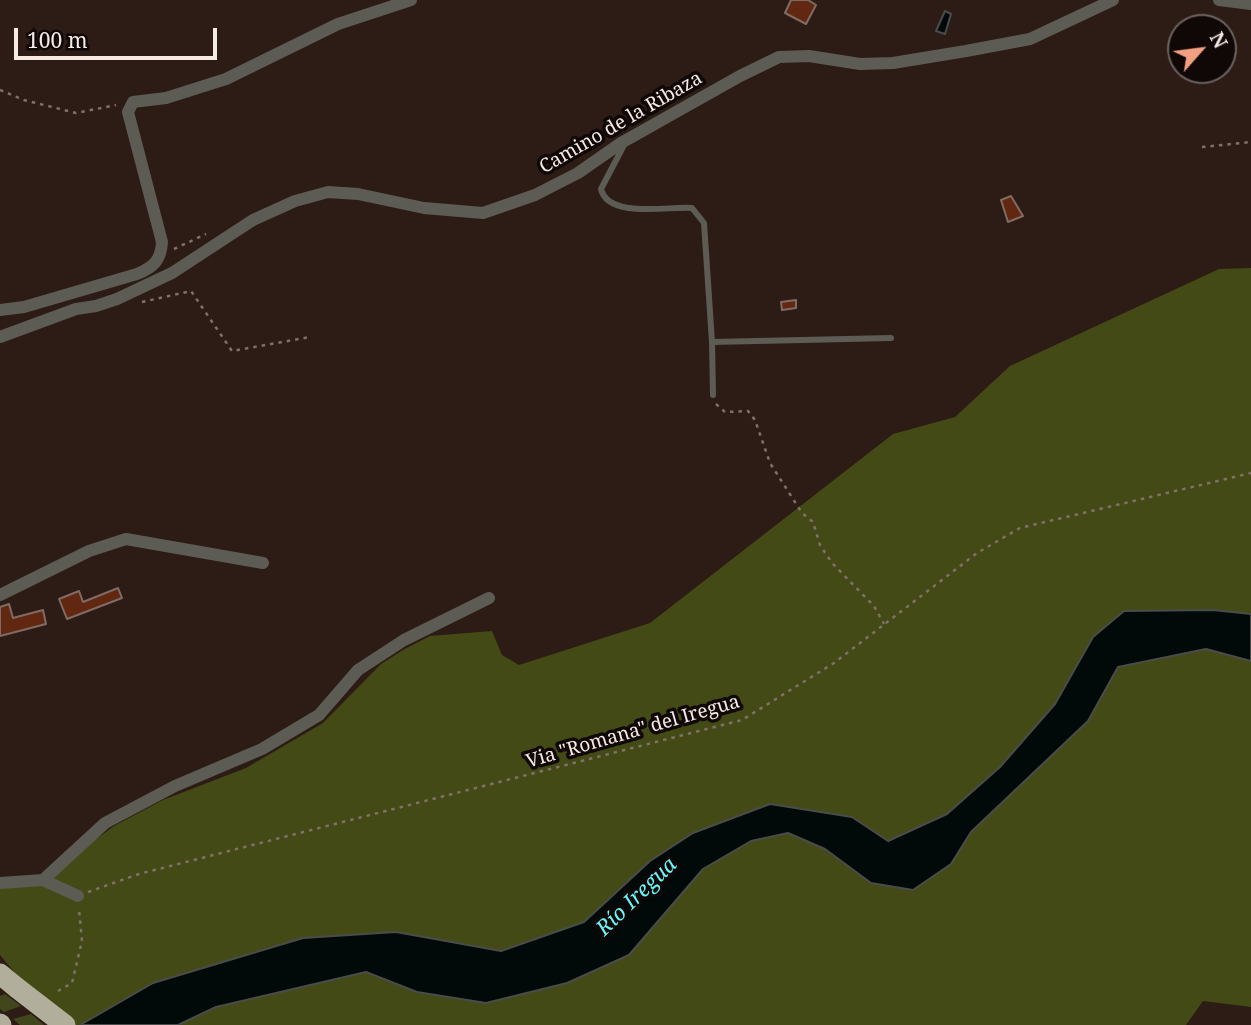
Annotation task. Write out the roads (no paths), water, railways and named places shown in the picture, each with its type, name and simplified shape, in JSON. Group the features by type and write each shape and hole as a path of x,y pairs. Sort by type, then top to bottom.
{"highway":[{"path":"0,974 65,1025"}],"street":[{"path":"0,310 24,307 137,274 152,268 161,256 162,242 128,112 133,102 166,98 226,79 338,24 411,0"},
{"name":"Camino de la Ribaza","path":"0,337 76,309 117,299 172,272 253,220 295,201 338,193 424,208 482,213 535,195 567,179 627,140 779,57 809,57 860,64 893,63 966,51 1030,39 1113,0"},
{"path":"1219,0 1251,4"},
{"path":"0,595 89,551 126,539 263,563"},
{"path":"43,880 105,823 175,786 273,742 319,715 358,670 404,640 489,598"},
{"path":"0,883 43,880 78,896"}],"lane":[{"path":"627,140 601,189 603,196 611,203 634,210 692,208 704,223 713,395"},
{"path":"712,342 891,338"}],"water":[{"path":"945,11 951,14 945,34 936,31"},
{"name":"Río Iregua","path":"1213,610 1251,614 1251,661 1206,649 1118,667 1088,721 971,832 951,864 913,890 871,883 825,849 788,833 751,841 703,869 629,955 567,983 486,1003 417,992 366,972 216,1007 178,1025 80,1025 153,983 303,938 396,932 501,951 584,922 650,861 693,833 770,804 852,817 888,841 947,814 1000,767 1055,704 1093,637 1124,611"}]}
